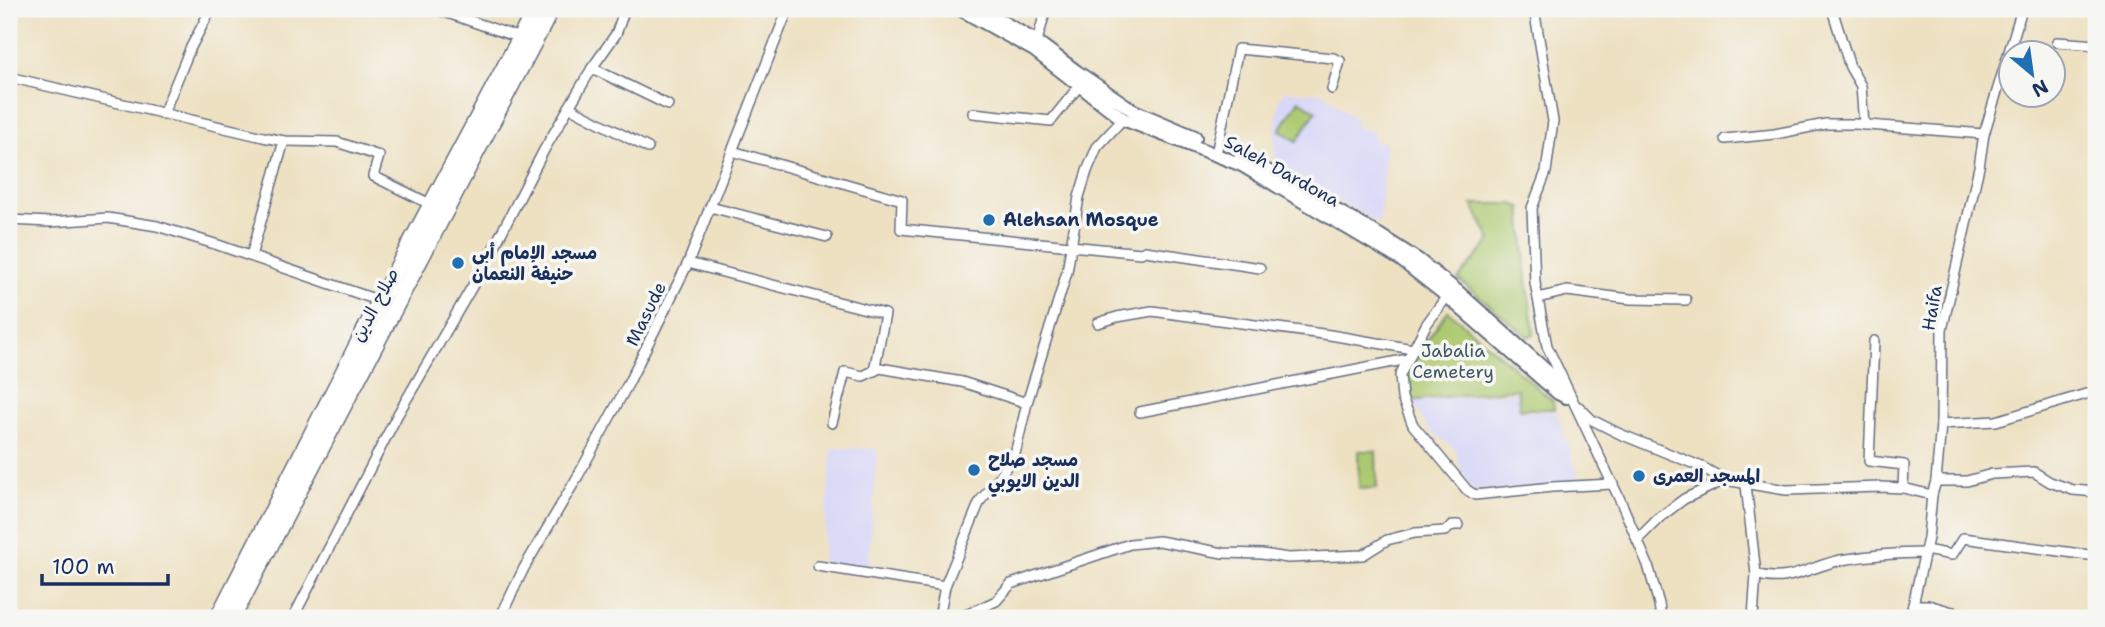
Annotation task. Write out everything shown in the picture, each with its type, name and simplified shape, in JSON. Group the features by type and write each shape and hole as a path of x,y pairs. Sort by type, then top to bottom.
{"highway":[{"name":"صلاح الدين","path":"218,618 380,301 536,9"},
{"name":"صلاح الدين","path":"232,618 551,9"}],"street":[{"path":"163,114 190,49 211,9"},
{"path":"436,9 520,38"},
{"path":"293,618 398,414 487,261 544,150 615,34 625,9"},
{"name":"Masude","path":"500,618 524,568 578,477 628,384 688,263 788,9"},
{"name":"Saleh Dardona","path":"960,9 1036,46 1123,119 1262,167 1418,260 1562,385 1570,400"},
{"name":"Saleh Dardona","path":"980,9 1134,111 1217,150 1372,241 1414,269 1558,393 1592,420 1611,430 1702,467 1725,480 1746,485 1786,490 1881,486 1932,495"},
{"path":"1036,46 1046,9"},
{"path":"1534,9 1553,121 1546,172 1532,208 1535,283 1547,346 1570,400 1613,484 1648,565 1661,618"},
{"path":"1832,9 1850,67 1861,86 1864,125"},
{"name":"Haifa","path":"1910,618 1925,551 1936,481 1941,424 1942,330 1984,134 2022,9"},
{"path":"2066,43 2096,45"},
{"path":"1217,150 1238,49 1333,58 1340,61 1332,89"},
{"path":"592,68 668,105"},
{"path":"9,77 284,141 337,142 379,156 373,176 432,205"},
{"path":"973,113 1051,121 1080,85"},
{"path":"569,107 648,148"},
{"path":"939,618 945,586 981,501 1015,454 1027,403 1052,325 1087,171 1097,148 1123,119"},
{"path":"1725,139 1775,135 1825,124 1984,134"},
{"path":"251,256 284,141"},
{"path":"732,151 902,200 901,229 1141,253 1145,251 1260,268"},
{"path":"710,207 827,237"},
{"path":"9,220 50,222 108,218 157,226 380,301"},
{"path":"688,263 885,314 874,371"},
{"path":"1538,298 1567,291 1630,299 1686,300"},
{"path":"1447,296 1426,325 1400,375 1402,398 1413,425 1472,494 1552,486 1613,484"},
{"path":"1098,323 1152,311 1413,349"},
{"path":"1874,341 1869,460 1904,465 1903,488"},
{"path":"1140,412 1408,359"},
{"path":"832,424 845,372 863,376 880,368 962,382 1027,403"},
{"path":"1941,424 1996,421 2096,391"},
{"path":"1936,481 1967,481 1992,474 2034,472 2050,482 2073,490 2096,492"},
{"path":"1637,540 1659,518 1684,499 1725,480"},
{"path":"1746,485 1756,575 1753,618"},
{"path":"959,618 996,601 1011,584 1130,544 1159,541 1223,553 1288,558 1363,555 1387,540 1415,533 1445,531 1458,525"},
{"path":"1756,575 1768,579 1785,578 1837,561 1882,553 1925,551 1952,555 1963,538 2096,556"},
{"path":"818,566 945,586"},
{"path":"1913,605 1928,605 1974,618"}],"shaded area":[{"path":"1284,91 1323,93 1355,119 1356,127 1374,131 1375,142 1386,144 1379,224 1274,162 1279,101"},
{"path":"1516,392 1519,411 1556,411 1580,482 1474,492 1462,472 1455,449 1429,430 1413,402"},
{"path":"832,448 877,449 868,572 822,564"}],"green space":[{"path":"1299,100 1316,111 1297,141 1280,130"},
{"name":"Jabalia Cemetery","path":"1472,204 1513,204 1521,207 1534,334 1528,337 1458,279 1491,240"},
{"name":"Jabalia Cemetery","path":"1448,311 1553,401 1554,409 1520,409 1517,389 1409,401 1406,375"},
{"path":"1358,451 1376,451 1377,488 1359,489"}],"place":[{"name":"Alehsan Mosque","path":"989,220"},
{"name":"مسجد الإمام أبي حنيفة النعمان","path":"458,263"},
{"name":"مسجد صلاح الدين الايوبي","path":"974,470"},
{"name":"المسجد العمرى","path":"1639,476"}]}
